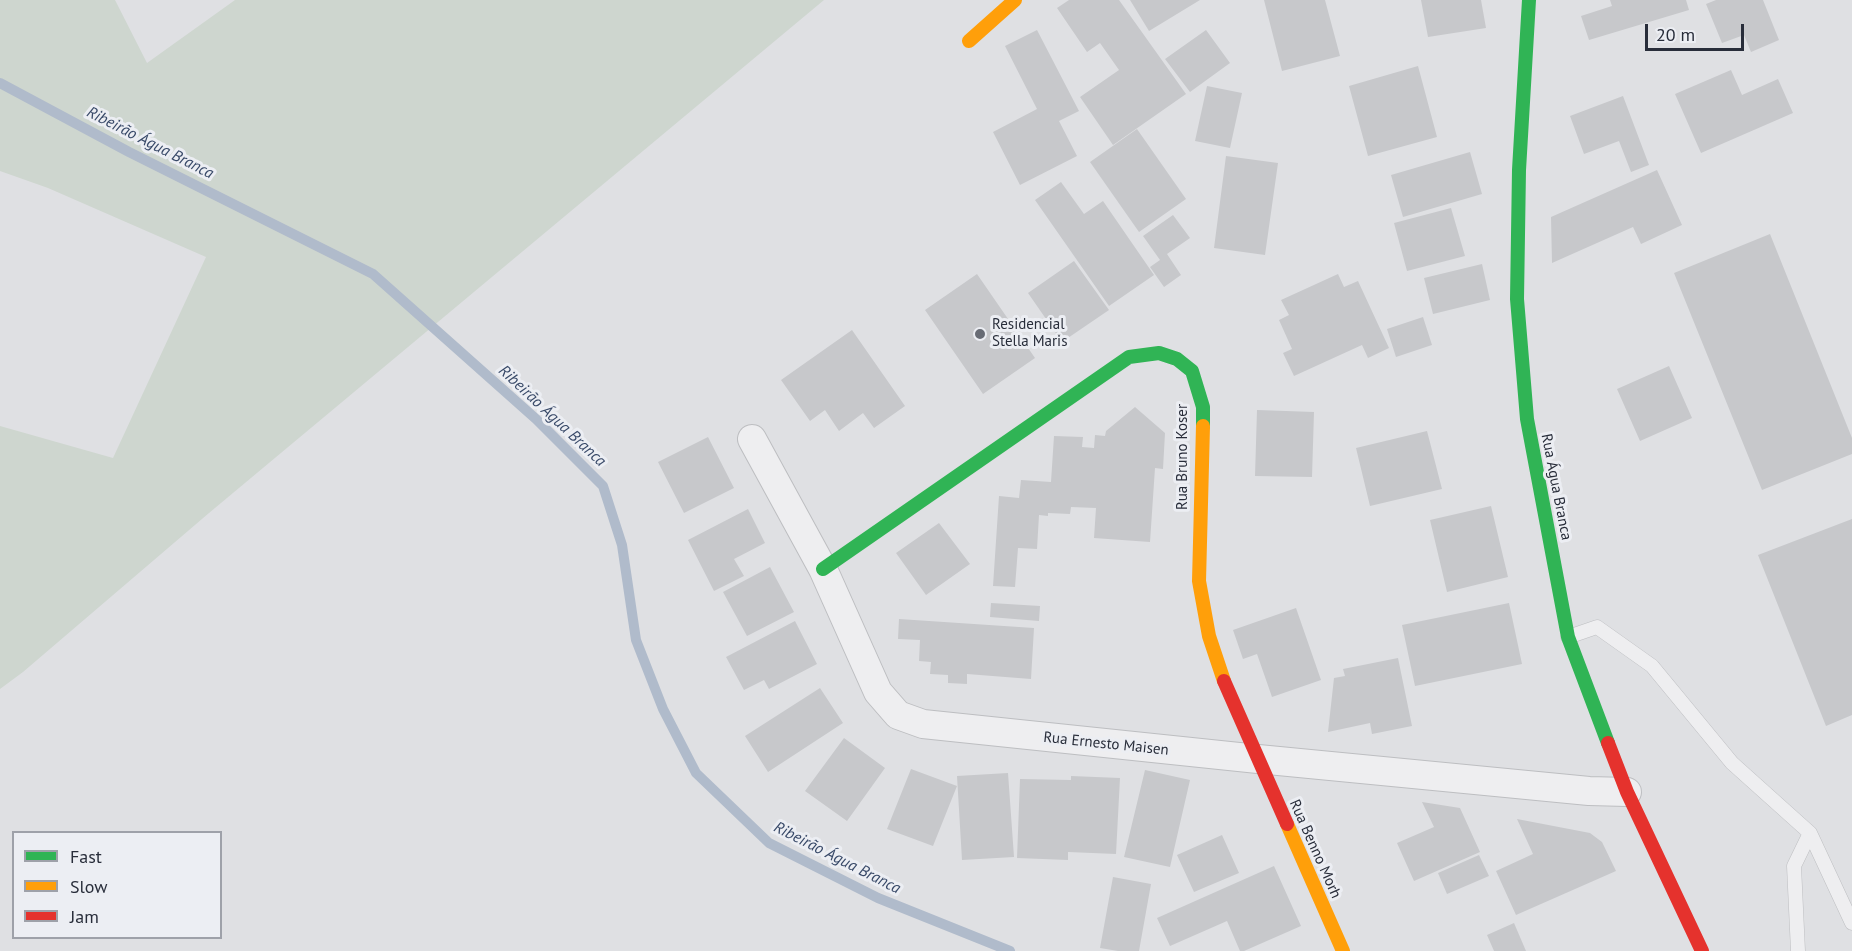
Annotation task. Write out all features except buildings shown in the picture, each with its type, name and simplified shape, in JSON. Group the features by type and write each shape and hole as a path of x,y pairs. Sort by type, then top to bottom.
{"street":[{"path":"969,41 1015,0"},
{"name":"Rua Água Branca","path":"1529,0 1519,170 1517,299 1527,419 1568,638 1627,792 1702,951"},
{"name":"Rua Bruno Koser","path":"823,568 1129,357 1159,353 1177,358 1192,370 1203,407 1199,581 1209,636 1224,681 1258,759"},
{"name":"Rua Ernesto Maisen","path":"752,439 823,568 879,692 898,715 923,724 1589,791 1627,792"},
{"name":"Rua Benno Morh","path":"1258,759 1343,951"}],"lane":[{"path":"1568,638 1597,627 1652,666 1732,763 1810,833 1852,924"},
{"path":"1798,951 1794,866 1810,833"}],"shaded area":[{"path":"0,0 115,0 147,63 235,0 824,0 0,689 0,426 113,458 206,257 48,188 0,171"}],"waterway":[{"name":"Ribeirão Água Branca","path":"0,83 129,152 373,274 536,419 603,486 622,545 636,640 663,709 696,773 769,843 878,898 1010,951"}],"traffic: fast":[{"path":"1529,0 1519,170 1517,299 1527,419 1568,637 1608,743"},
{"path":"823,569 1129,357 1159,353 1177,359 1192,371 1203,407 1203,426"}],"traffic: slow":[{"path":"969,41 1015,0"},
{"path":"1203,426 1199,581 1209,636 1224,681"},
{"path":"1287,824 1343,951"}],"traffic: jam":[{"path":"1224,681 1287,824"},
{"path":"1608,743 1627,792 1702,951"}],"place":[{"name":"Residencial Stella Maris","path":"980,334"}]}
